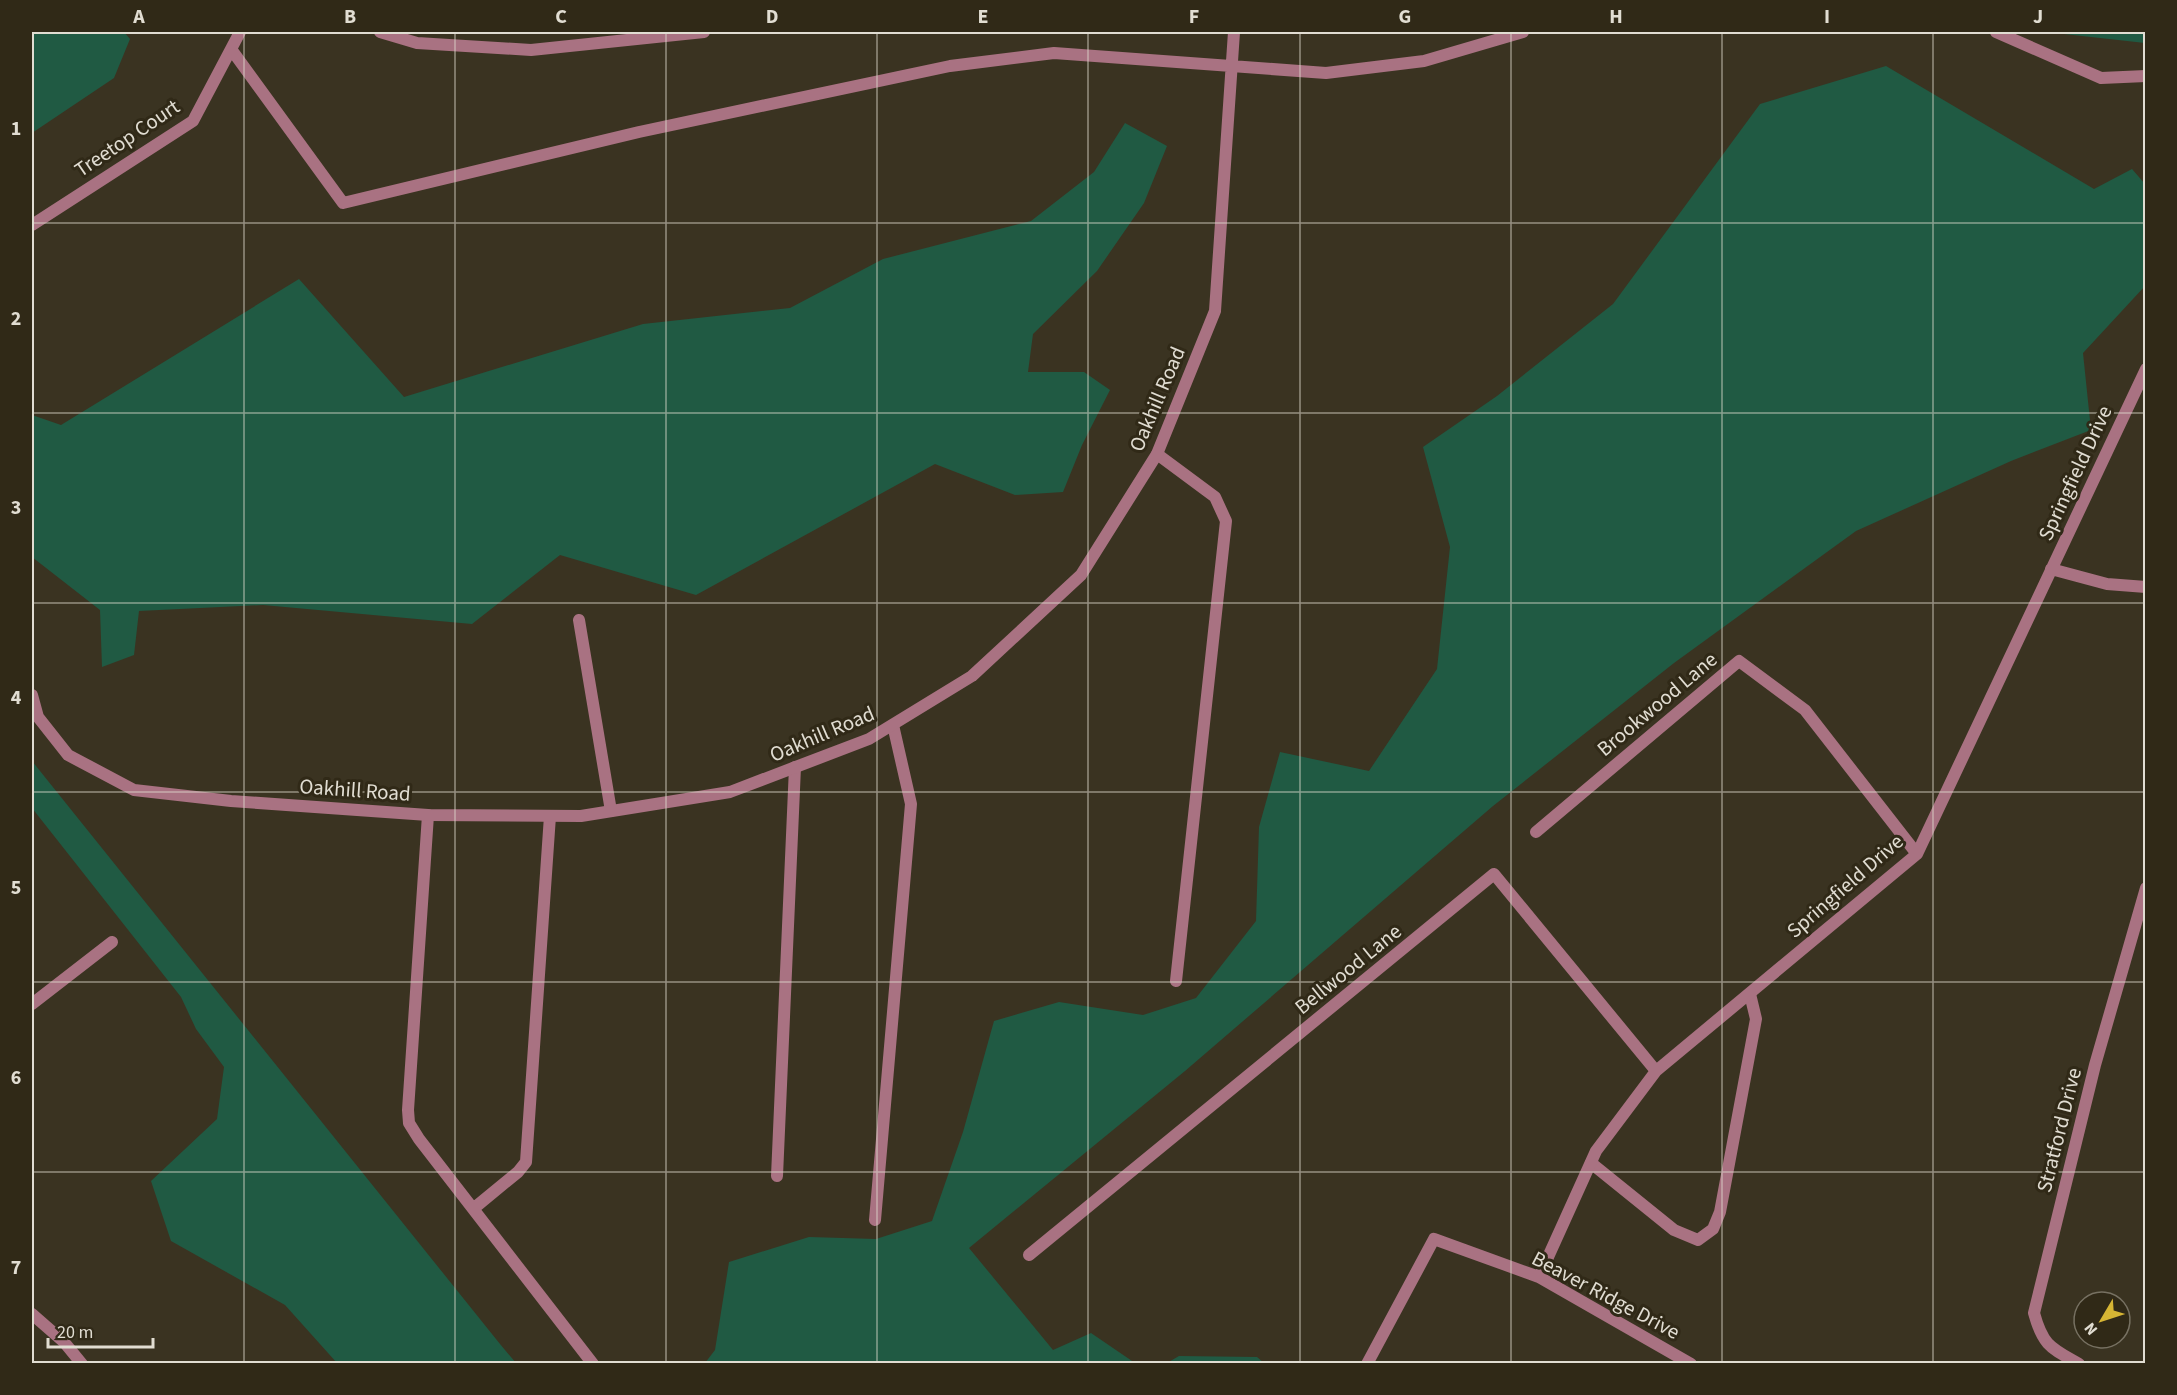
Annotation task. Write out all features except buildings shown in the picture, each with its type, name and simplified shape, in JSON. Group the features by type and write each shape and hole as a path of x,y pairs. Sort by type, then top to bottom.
{"street":[{"name":"Treetop Court","path":"32,225 193,121 240,32"},
{"path":"380,32 417,43 531,50 704,32"},
{"name":"Oakhill Road","path":"32,695 38,717 68,755 134,790 231,801 428,815 581,816 730,792 870,739 972,676 1081,575 1157,454 1215,311 1234,32"},
{"path":"231,49 343,203 639,132 950,66 1054,53 1326,73 1424,61 1523,32"},
{"path":"1996,32 2101,78 2145,76"},
{"name":"Springfield Drive","path":"1539,1277 1596,1151 1656,1071 1917,854 2145,369"},
{"path":"1157,454 1215,497 1226,521 1176,981"},
{"path":"2051,569 2107,584 2145,587"},
{"path":"579,621 611,811"},
{"name":"Brookwood Lane","path":"1536,832 1739,661 1805,710 1917,854"},
{"path":"875,1220 911,804 893,725"},
{"path":"777,1176 795,767"},
{"path":"428,815 409,1123 593,1364"},
{"path":"473,1209 518,1172 526,1162 550,816"},
{"name":"Bellwood Lane","path":"1029,1255 1494,874 1656,1071"},
{"name":"Stratford Drive","path":"2079,1364 2053,1349 2040,1335 2034,1313 2095,1065 2145,888"},
{"path":"32,1004 112,942"},
{"path":"1591,1163 1674,1230 1698,1240 1713,1229 1720,1212 1756,1019 1750,994"},
{"name":"Beaver Ridge Drive","path":"1367,1364 1434,1239 1539,1277 1691,1364"},
{"path":"32,1314 64,1342 82,1364"}],"green space":[{"path":"32,32 124,32 130,39 114,78 32,133"},
{"path":"2052,32 2145,32 2145,43 2055,33"},
{"path":"1886,66 2094,189 2132,169 2145,184 2145,286 2083,353 2091,430 2011,461 1856,531 1674,663 1493,806 1185,1071 969,1248 1053,1350 1091,1333 1135,1363 705,1363 715,1350 729,1262 809,1237 876,1239 932,1221 963,1132 994,1021 1059,1002 1143,1015 1196,998 1256,921 1259,827 1280,752 1369,771 1437,669 1450,547 1423,447 1497,396 1613,304 1760,104"},
{"path":"1125,123 1167,146 1144,203 1097,271 1033,334 1028,372 1084,372 1110,390 1082,445 1063,492 1015,495 935,464 696,595 560,555 472,624 263,605 139,611 134,655 102,667 100,610 32,557 32,415 61,425 299,279 404,397 643,324 790,308 883,259 1031,221 1094,172"},
{"path":"32,761 516,1363 337,1363 285,1305 171,1241 151,1181 217,1119 224,1067 196,1029 181,997 32,808"},
{"path":"1179,1356 1257,1357 1264,1363 1167,1363"}]}
